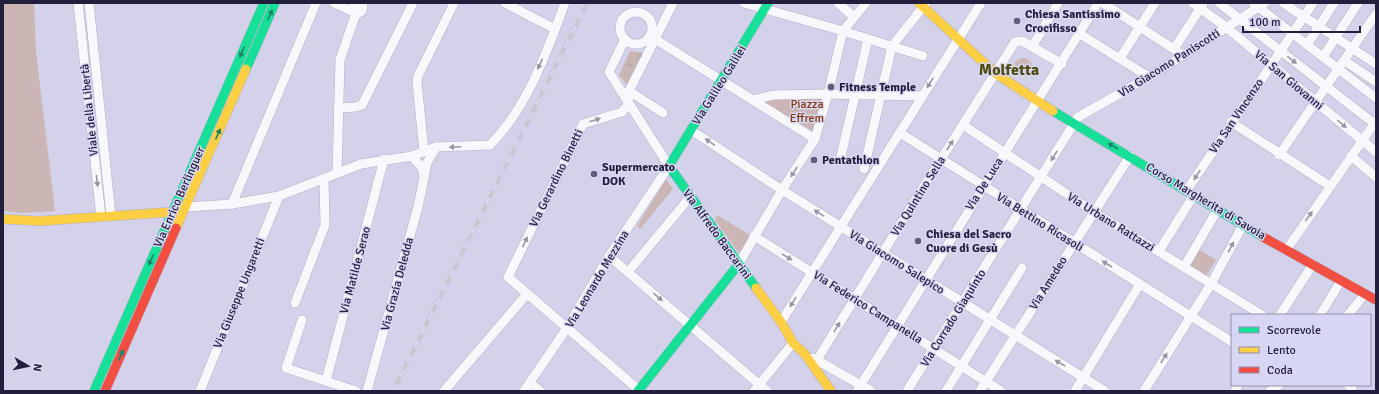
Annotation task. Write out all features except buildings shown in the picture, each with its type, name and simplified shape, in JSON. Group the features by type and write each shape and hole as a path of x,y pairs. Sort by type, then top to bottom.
{"street":[{"name":"Viale della Libertà","path":"78,3 101,217"},
{"name":"Viale della Libertà","path":"89,3 111,216"},
{"name":"Via Enrico Berlinguer","path":"94,391 169,212 264,3"},
{"name":"Via Enrico Berlinguer","path":"105,391 275,3"},
{"path":"232,204 316,3"},
{"path":"334,3 357,8 372,3"},
{"path":"338,108 356,107 362,105 414,3"},
{"path":"424,152 417,82 418,76 454,3"},
{"path":"505,3 555,29"},
{"path":"3,219 40,221 169,212 186,207 232,204 279,196 337,172 361,164 384,159 412,156 436,147 490,145 500,135 522,100 555,29 565,3"},
{"path":"637,12 643,3"},
{"path":"628,105 629,91 652,37 673,3"},
{"path":"744,3 767,6 923,56"},
{"path":"838,3 854,17"},
{"path":"444,391 527,294 639,391 692,326 738,265 782,190 815,139 828,94 843,31 866,3"},
{"path":"781,322 840,226 900,134 922,96 939,61 958,40 981,3"},
{"path":"1058,3 1032,47 1062,64"},
{"name":"Via De Luca","path":"859,388 983,186 1062,64 1098,3"},
{"path":"1103,3 1139,28 1183,55"},
{"path":"1120,58 1155,3"},
{"path":"1219,3 1375,123 1287,249"},
{"path":"1284,3 1318,27 1376,64"},
{"name":"Via San Vincenzo","path":"1159,252 1190,193 1231,122 1313,3"},
{"path":"1307,45 1334,3"},
{"path":"1323,57 1358,3"},
{"path":"864,169 892,46 923,4"},
{"name":"Corso Margherita di Savoia","path":"923,4 958,40 996,73 1037,101 1243,225 1376,300"},
{"path":"1259,4 1338,70 1375,96"},
{"name":"Via Giacomo Paniscotti","path":"1075,123 1079,116 1149,77 1239,19 1259,4"},
{"path":"1174,49 1200,5"},
{"name":"Via San Giovanni","path":"1200,5 1376,152"},
{"name":"Via Galileo Galilei","path":"669,166 767,6"},
{"path":"337,172 340,60 357,8"},
{"path":"637,12 643,13 650,19 652,37 644,42 636,44 625,39 621,33 621,23 627,14 637,12"},
{"path":"1279,155 1376,14"},
{"path":"81,31 92,30"},
{"path":"1080,34 1149,77"},
{"path":"652,37 815,139"},
{"name":"Via Alfredo Baccarini","path":"625,39 609,72 628,105 690,197 738,265 781,322 793,344 804,353 831,391"},
{"path":"842,156 868,39"},
{"name":"Via Quintino Sella","path":"817,360 854,298 1015,42 1022,41 1032,47"},
{"path":"1345,60 1376,82"},
{"path":"629,91 663,113"},
{"path":"753,100 774,95 828,94 922,96"},
{"name":"Via Gerardino Binetti","path":"527,294 508,277 583,124 622,112 628,105"},
{"path":"90,116 101,115"},
{"path":"1231,122 1279,155 1330,186"},
{"name":"Via Corrado Giaquinto","path":"908,391 933,348 1075,123"},
{"name":"Via Urbano Rattazzi","path":"962,125 1094,212 1260,314"},
{"name":"Via Giacomo Salepico","path":"691,130 782,190 926,278 962,303 1105,391"},
{"name":"Via Bettino Ricasoli","path":"900,134 1231,341"},
{"name":"Via Grazia Deledda","path":"367,391 416,214 427,163 436,147"},
{"path":"412,156 422,168 424,176"},
{"name":"Via Amedeo","path":"980,391 1130,156"},
{"path":"1351,156 1376,177"},
{"name":"Via Matilde Serao","path":"326,381 384,159"},
{"name":"Via Leonardo Mezzina","path":"524,391 567,328 609,256 669,166"},
{"path":"296,303 325,225 324,178"},
{"name":"Via Giuseppe Ungaretti","path":"200,391 279,196"},
{"path":"628,272 690,197"},
{"path":"1184,267 1218,209"},
{"path":"1144,391 1211,284 1243,225"},
{"name":"Via Federico Campanella","path":"754,236 1001,391"},
{"path":"609,256 692,326 756,388 767,391"},
{"path":"1281,314 1313,264"},
{"path":"946,391 1022,268"},
{"path":"1321,314 1341,281"},
{"path":"1075,391 1140,284"},
{"path":"1349,314 1365,294"},
{"path":"302,320 286,368 356,391"},
{"path":"756,388 793,344"},
{"path":"804,353 859,388 871,391"},
{"path":"530,382 540,391"}],"green space":[{"path":"3,3 34,3 36,52 55,211 22,213 3,211"},
{"path":"630,51 643,53 627,85 619,75"},
{"path":"1023,58 1029,61 1032,67 1029,73 1023,76 1017,73 1014,67 1017,61"},
{"name":"Piazza Effrem","path":"825,97 814,132 765,103 767,99"},
{"path":"666,179 673,189 640,229 637,226"},
{"path":"717,215 750,235 739,253 715,220"},
{"path":"1198,249 1216,260 1206,276 1188,265"}],"railway":[{"path":"393,391 587,3"}],"traffic: fast":[{"path":"94,391 264,3"},
{"path":"246,69 275,3"},
{"path":"756,288 669,166 768,3"},
{"path":"1053,111 1263,237"},
{"path":"638,391 738,265"}],"traffic: slow":[{"path":"919,3 995,73 1053,111"},
{"path":"176,228 246,69"},
{"path":"3,219 40,221 172,212 179,209"},
{"path":"756,288 781,322 793,343 804,353 831,391"}],"traffic: jam":[{"path":"105,391 176,228"},
{"path":"1263,237 1376,300"}],"place":[{"name":"Chiesa Santissimo Crocifisso","path":"1017,21"},
{"name":"Fitness Temple","path":"831,87"},
{"name":"Pentathlon","path":"814,160"},
{"name":"Supermercato DOK","path":"594,174"},
{"name":"Chiesa del Sacro Cuore di Gesù","path":"918,241"}],"district":[{"name":"Molfetta","path":"1009,69"}]}
